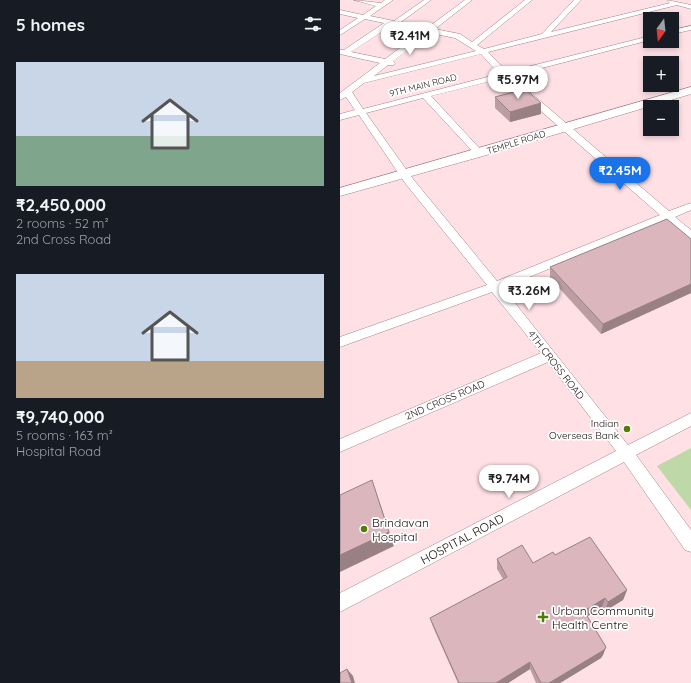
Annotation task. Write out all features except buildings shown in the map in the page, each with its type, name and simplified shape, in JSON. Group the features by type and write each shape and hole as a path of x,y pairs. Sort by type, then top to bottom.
{"street":[{"path":"357,0 382,5"},
{"path":"340,32 390,0"},
{"path":"342,53 428,0"},
{"path":"343,95 469,0"},
{"path":"472,45 529,0"},
{"path":"545,34 578,0"},
{"path":"663,0 691,7"},
{"path":"362,81 545,34 678,3"},
{"path":"340,12 457,36 482,51 505,75 567,130 691,236"},
{"path":"679,31 691,28"},
{"name":"9TH MAIN ROAD","path":"340,117 643,40"},
{"path":"342,53 412,68"},
{"name":"TEMPLE ROAD","path":"340,192 406,177 567,130 691,90"},
{"name":"4TH CROSS ROAD","path":"343,95 360,112 406,177 550,355 626,454 691,544"},
{"path":"425,95 479,153"},
{"path":"678,100 691,96"},
{"name":"TEMPLE ROAD","path":"340,200 479,153 643,110"},
{"path":"340,342 494,287 691,206"},
{"name":"2ND CROSS ROAD","path":"340,446 550,355"},
{"name":"HOSPITAL ROAD","path":"340,603 691,419"}],"green space":[{"path":"691,448 691,510 657,466"}],"place":[{"name":"Indian Overseas Bank","path":"627,429"},
{"name":"Brindavan Hospital","path":"364,529"},
{"name":"Urban Community Health Centre","path":"543,617"}]}
